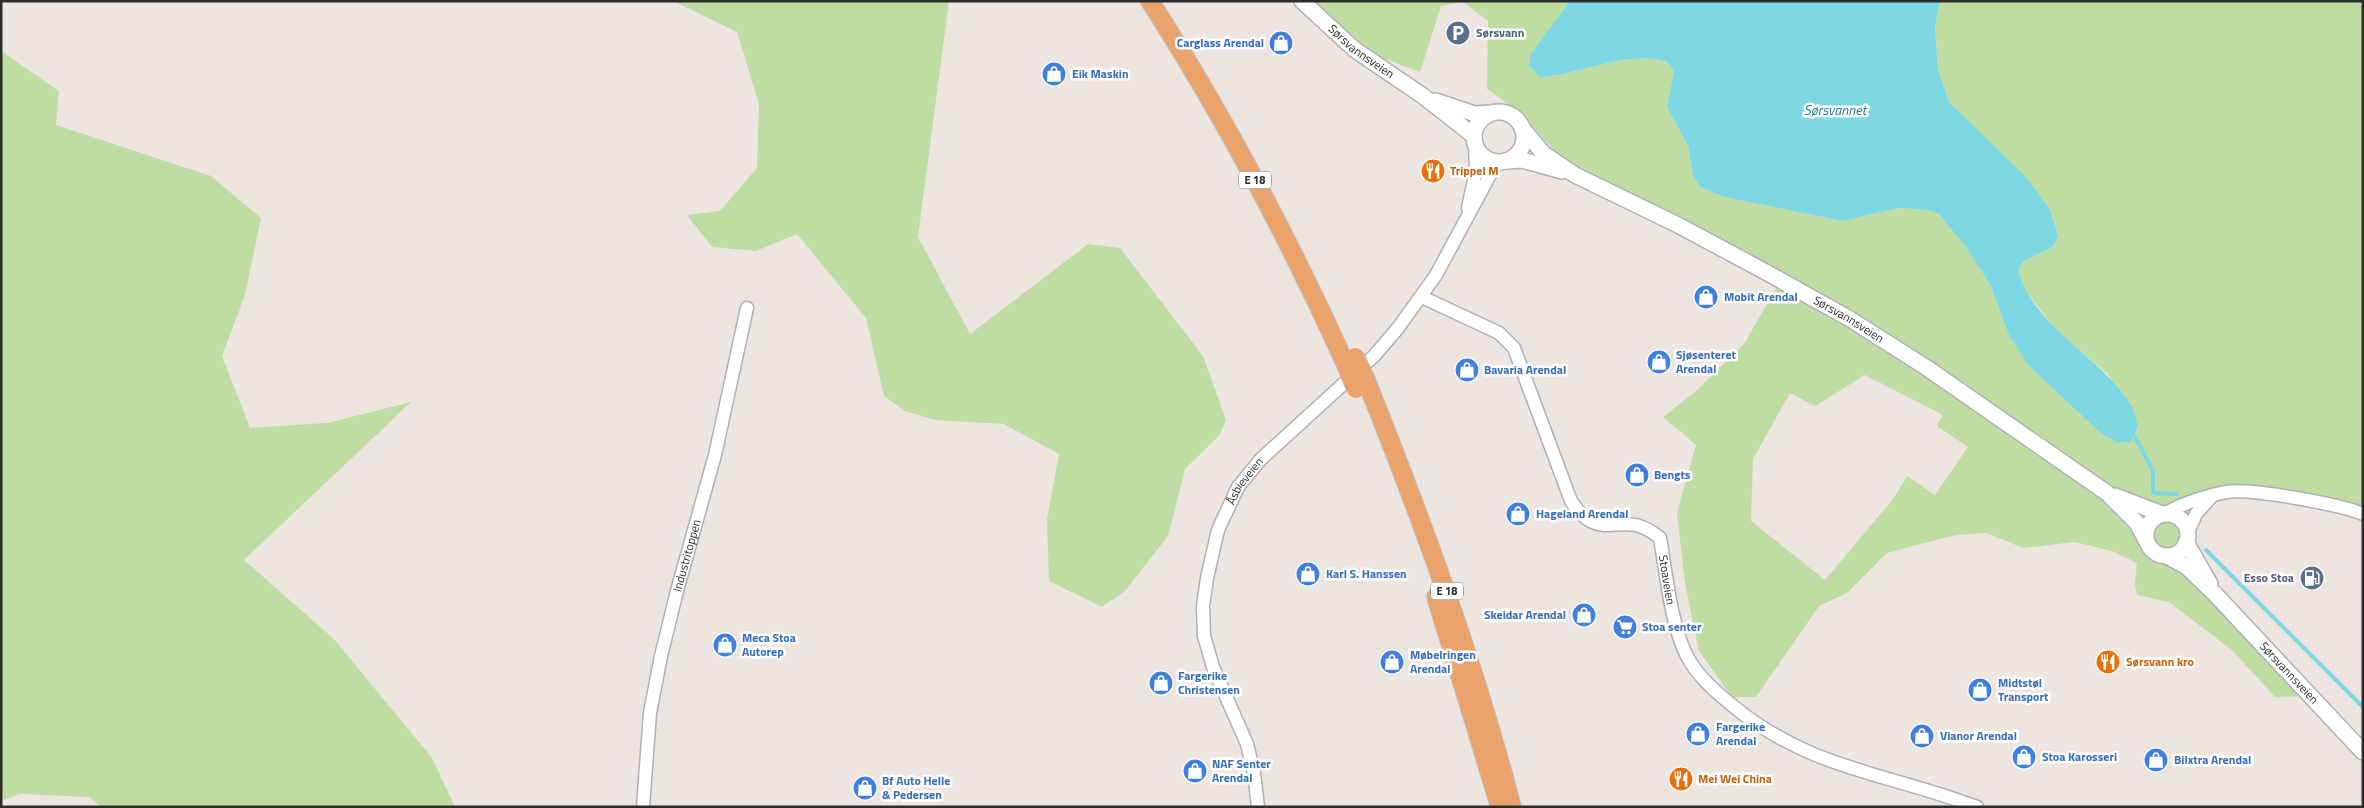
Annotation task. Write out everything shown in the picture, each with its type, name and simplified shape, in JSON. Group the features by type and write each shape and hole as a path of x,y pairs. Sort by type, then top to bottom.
{"highway":[{"name":"E 18","path":"1150,1 1196,73 1276,219 1361,384 1444,583 1499,758 1512,807"},
{"name":"E 18","path":"1164,1 1210,73 1295,229 1350,361"},
{"name":"E 18","path":"1361,384 1431,581 1500,807"}],"main road":[{"name":"Sørsvannsveien","path":"1302,1 1354,49 1423,96 1474,140"},
{"name":"Sørsvannsveien","path":"1423,96 1475,114 1491,114"},
{"path":"1491,114 1508,114 1514,117 1522,128 1524,136 1519,152 1501,162 1484,157 1474,140 1479,122 1491,114"},
{"name":"Sørsvannsveien","path":"1522,128 1544,154 1575,175 1678,225 1850,319 1927,368 2107,493 2137,522 2146,540"},
{"name":"Sørsvannsveien","path":"1501,162 1522,160 1575,175"},
{"name":"Sørsvannsveien","path":"2107,493 2163,514"},
{"path":"2163,514 2177,516 2182,520 2187,537 2179,552 2167,556 2153,551 2146,540 2147,527 2155,516 2163,514"},
{"name":"Sørsvannsveien","path":"2187,537 2215,594"},
{"name":"Sørsvannsveien","path":"2167,556 2187,567 2215,594 2363,752"}],"street":[{"name":"Åsbieveien","path":"1464,222 1476,171 1474,140"},
{"name":"Åsbieveien","path":"1258,807 1248,744 1214,667 1204,636 1203,606 1206,578 1218,530 1238,488 1260,459 1374,356 1422,297 1451,249 1464,222 1501,162"},
{"name":"Stoaveien","path":"1422,297 1499,333 1510,342 1514,348 1571,501 1583,516 1594,522 1640,524 1660,538 1677,629 1687,656 1701,676 1720,696 1766,731 1817,757 1977,807"},
{"name":"Industritoppen","path":"643,807 650,713 661,656 715,455 747,308"},
{"path":"2163,514 2196,498 2239,491 2360,512"},
{"path":"2187,537 2196,514 2212,496"}],"green space":[{"path":"673,1 949,1 918,237 970,334 1088,244 1120,248 1203,356 1226,420 1219,436 1185,469 1168,536 1125,591 1102,607 1049,581 1047,520 1059,454 1004,424 935,420 905,411 884,396 866,318 797,234 756,251 712,247 687,215 720,211 757,168 759,104 737,32"},
{"path":"1308,1 1570,1 1558,18 1540,77 1619,61 1651,59 1667,61 1674,71 1667,107 1688,146 1693,176 1700,187 1724,197 1843,221 1898,208 1927,210 1939,214 1965,246 1991,286 2008,333 2102,434 2118,443 2131,442 2138,427 2108,374 2056,330 2022,286 2018,271 2023,262 2054,246 2058,234 2050,209 1949,102 1938,69 1935,27 1940,1 2363,1 2363,510 2251,489 2203,505 2178,535 2202,582 2305,696 2275,697 2233,651 2169,602 2137,595 2135,585 2137,563 2115,552 2075,542 2023,548 1987,533 1955,535 1887,553 1847,593 1819,606 1756,697 1732,697 1699,651 1685,583 1677,513 1696,445 1663,417 1696,391 1744,344 1779,283 1565,162 1517,110 1487,89 1488,21 1463,2 1441,6 1420,72 1362,50","holes":["1865,375 1943,415 1937,426 1968,447 1935,495 1907,476 1894,498 1825,580 1751,521 1753,459 1790,393 1815,406"]},
{"path":"1,49 5,54 59,91 56,125 211,176 261,218 245,295 222,356 250,428 327,423 411,402 244,560 334,639 432,758 455,807 102,807 89,797 20,794 1,801"}],"water":[{"name":"Sørsvannet","path":"1570,1 1940,1 1935,27 1938,69 1949,102 2026,177 2050,209 2058,235 2054,246 2023,262 2018,271 2027,292 2053,326 2103,371 2131,405 2138,427 2131,442 2118,443 2102,434 2029,366 2008,333 1991,286 1965,246 1939,214 1927,210 1898,208 1843,221 1724,197 1700,187 1693,176 1688,146 1667,107 1674,71 1666,61 1634,59 1540,77 1529,66 1531,54"}],"waterway":[{"path":"2135,437 2153,471 2153,493 2177,494"},
{"path":"2206,550 2363,707"}],"place":[{"name":"Sørsvann","path":"1458,33"},
{"name":"Carglass Arendal","path":"1281,43"},
{"name":"Eik Maskin","path":"1054,74"},
{"name":"Trippel M","path":"1433,171"},
{"name":"Mobit Arendal","path":"1706,297"},
{"name":"Sjøsenteret Arendal","path":"1659,362"},
{"name":"Bavaria Arendal","path":"1467,370"},
{"name":"Bengts","path":"1637,475"},
{"name":"Hageland Arendal","path":"1518,514"},
{"name":"Karl S. Hanssen","path":"1308,574"},
{"name":"Esso Stoa","path":"2312,578"},
{"name":"Skeidar Arendal","path":"1584,615"},
{"name":"Stoa senter","path":"1625,627"},
{"name":"Meca Stoa Autorep","path":"725,645"},
{"name":"Møbelringen Arendal","path":"1392,662"},
{"name":"Sørsvann kro","path":"2108,662"},
{"name":"Fargerike Christensen","path":"1161,683"},
{"name":"Midtstøl Transport","path":"1980,690"},
{"name":"Fargerike Arendal","path":"1698,734"},
{"name":"Vianor Arendal","path":"1922,736"},
{"name":"Stoa Karosseri","path":"2024,757"},
{"name":"Bilxtra Arendal","path":"2156,760"},
{"name":"NAF Senter Arendal","path":"1195,771"},
{"name":"Mei Wei China","path":"1681,779"},
{"name":"Bf Auto Helle & Pedersen","path":"865,788"}]}
